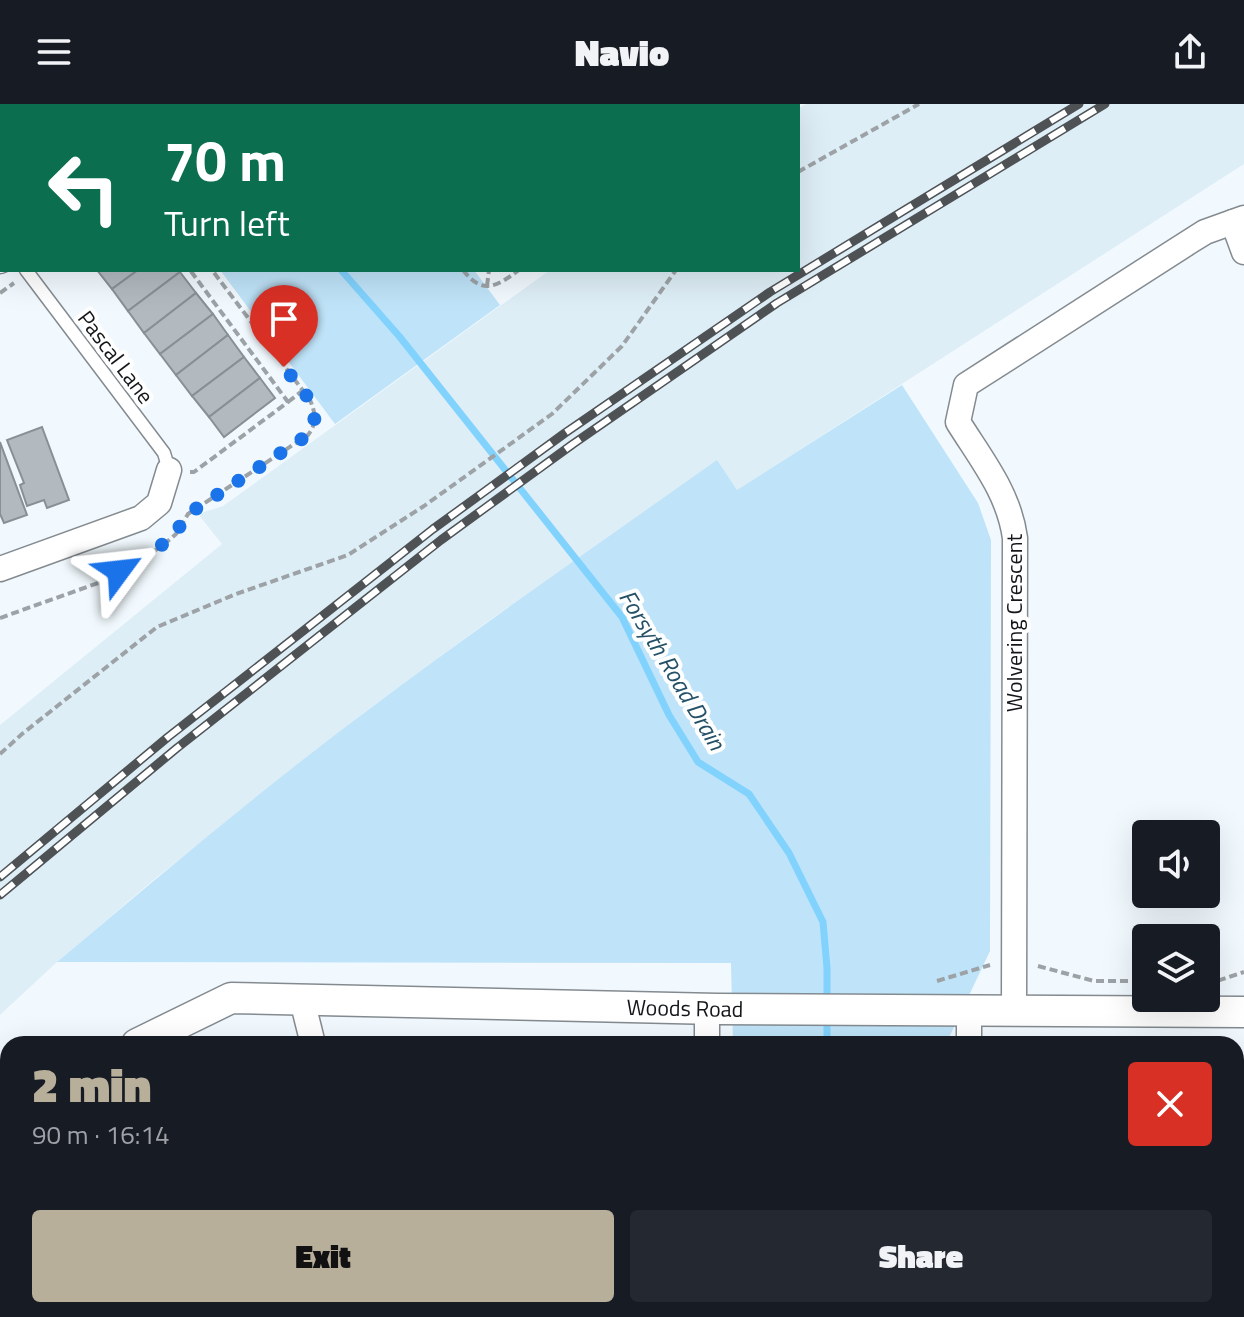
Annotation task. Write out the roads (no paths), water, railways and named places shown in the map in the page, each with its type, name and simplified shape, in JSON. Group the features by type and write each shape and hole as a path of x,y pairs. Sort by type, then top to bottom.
{"street":[{"path":"1238,220 1244,252"},
{"name":"Wolvering Crescent","path":"1014,1011 1015,538 1005,498 958,422 966,385 1205,232 1238,220"},
{"path":"0,569 141,518 159,503 169,470"},
{"name":"Woods Road","path":"153,1036 231,998 712,1008 1244,1012"},
{"path":"302,1000 311,1036"},
{"path":"708,1036 712,1008"},
{"path":"969,1011 969,1036"}],"lane":[{"name":"Pascal Lane","path":"28,272 164,453 169,470"}],"waterway":[{"name":"Forsyth Road Drain","path":"343,272 399,336 622,617 669,715 698,762 749,794 789,853 823,922 827,1002"},
{"name":"Forsyth Road Drain","path":"827,1018 827,1036"}],"railway":[{"path":"0,877 168,737 433,529 565,433 770,292 1079,104"},
{"path":"0,895 177,748 441,540 573,444 777,303 1105,104"}]}
